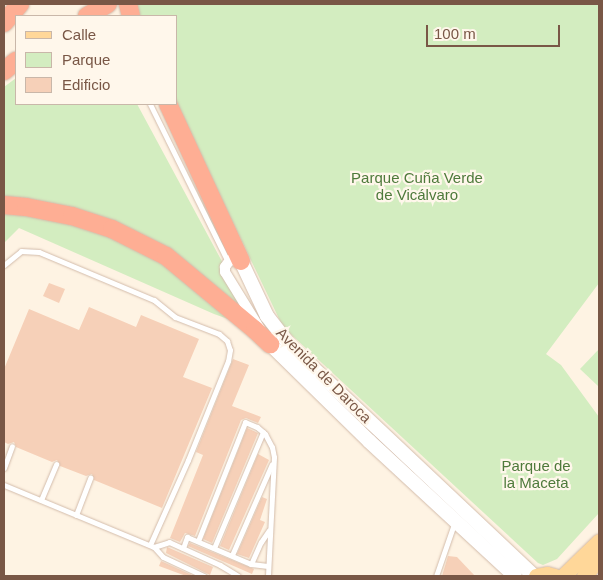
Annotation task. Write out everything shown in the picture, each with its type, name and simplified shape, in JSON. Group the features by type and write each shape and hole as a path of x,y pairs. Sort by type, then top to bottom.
{"highway":[{"path":"5,21 20,4"},
{"path":"89,15 108,4"},
{"path":"4,71 15,62"},
{"path":"168,105 205,183 234,261"},
{"path":"4,205 26,207 72,216 112,229 166,256 256,330 270,344"}],"main road":[{"name":"Avenida de Daroca","path":"234,261 267,316 291,347 535,576"},
{"name":"Avenida de Daroca","path":"270,344 515,576"},
{"path":"563,576 599,541"},
{"path":"584,576 599,559"},
{"path":"535,576 548,574 555,576"}],"street":[{"name":"Avenida de Daroca","path":"234,261 226,272 270,344"}],"lane":[{"path":"151,105 234,261"},
{"path":"4,265 21,251 39,252 154,300 175,316 219,334 227,341 230,350 226,368 152,546"},
{"path":"198,541 245,422 257,427 263,432 272,447 274,460 268,576"},
{"path":"214,548 263,432"},
{"path":"4,468 12,446"},
{"path":"232,555 274,460"},
{"path":"40,500 56,464"},
{"path":"76,515 90,478"},
{"path":"4,485 152,546 163,557 204,576"},
{"path":"436,576 455,521"},
{"path":"251,564 261,542 270,530"},
{"path":"183,548 187,537 251,564 268,566"},
{"path":"152,546 169,542 220,565 238,576"}],"green space":[{"name":"Parque Cuña Verde de Vicálvaro","path":"135,4 599,4 599,283 546,354 561,365 599,417 599,513 557,559 543,565 538,563 283,327 176,105 178,105 178,15 136,15"},
{"path":"15,79 15,105 138,105 259,330 214,314 19,228 4,243 4,87"},
{"path":"599,349 599,384 598,386 580,369"}],"building":[{"path":"49,283 65,289 59,303 43,296"},
{"path":"89,307 136,327 141,315 199,339 183,377 212,388 162,508 94,480 92,474 86,476 60,466 57,460 52,462 16,447 14,442 8,444 4,442 4,369 29,309 79,330"},
{"path":"233,359 249,365 232,406 261,417 258,423 246,418 241,420 195,536 185,533 180,542 170,538 203,455 196,452"},
{"path":"247,428 258,433 212,543 203,539"},
{"path":"258,454 269,460 229,550 220,546"},
{"path":"262,497 267,499 260,520 265,522 249,558 237,554"},
{"path":"190,543 254,569 252,574 188,546"},
{"path":"167,547 213,567 210,575 166,553"},
{"path":"448,556 457,557 475,576 442,576"},
{"path":"161,561 194,576 186,576 159,566"}],"park label":[{"name":"Parque de la Maceta","path":"536,474"}]}
